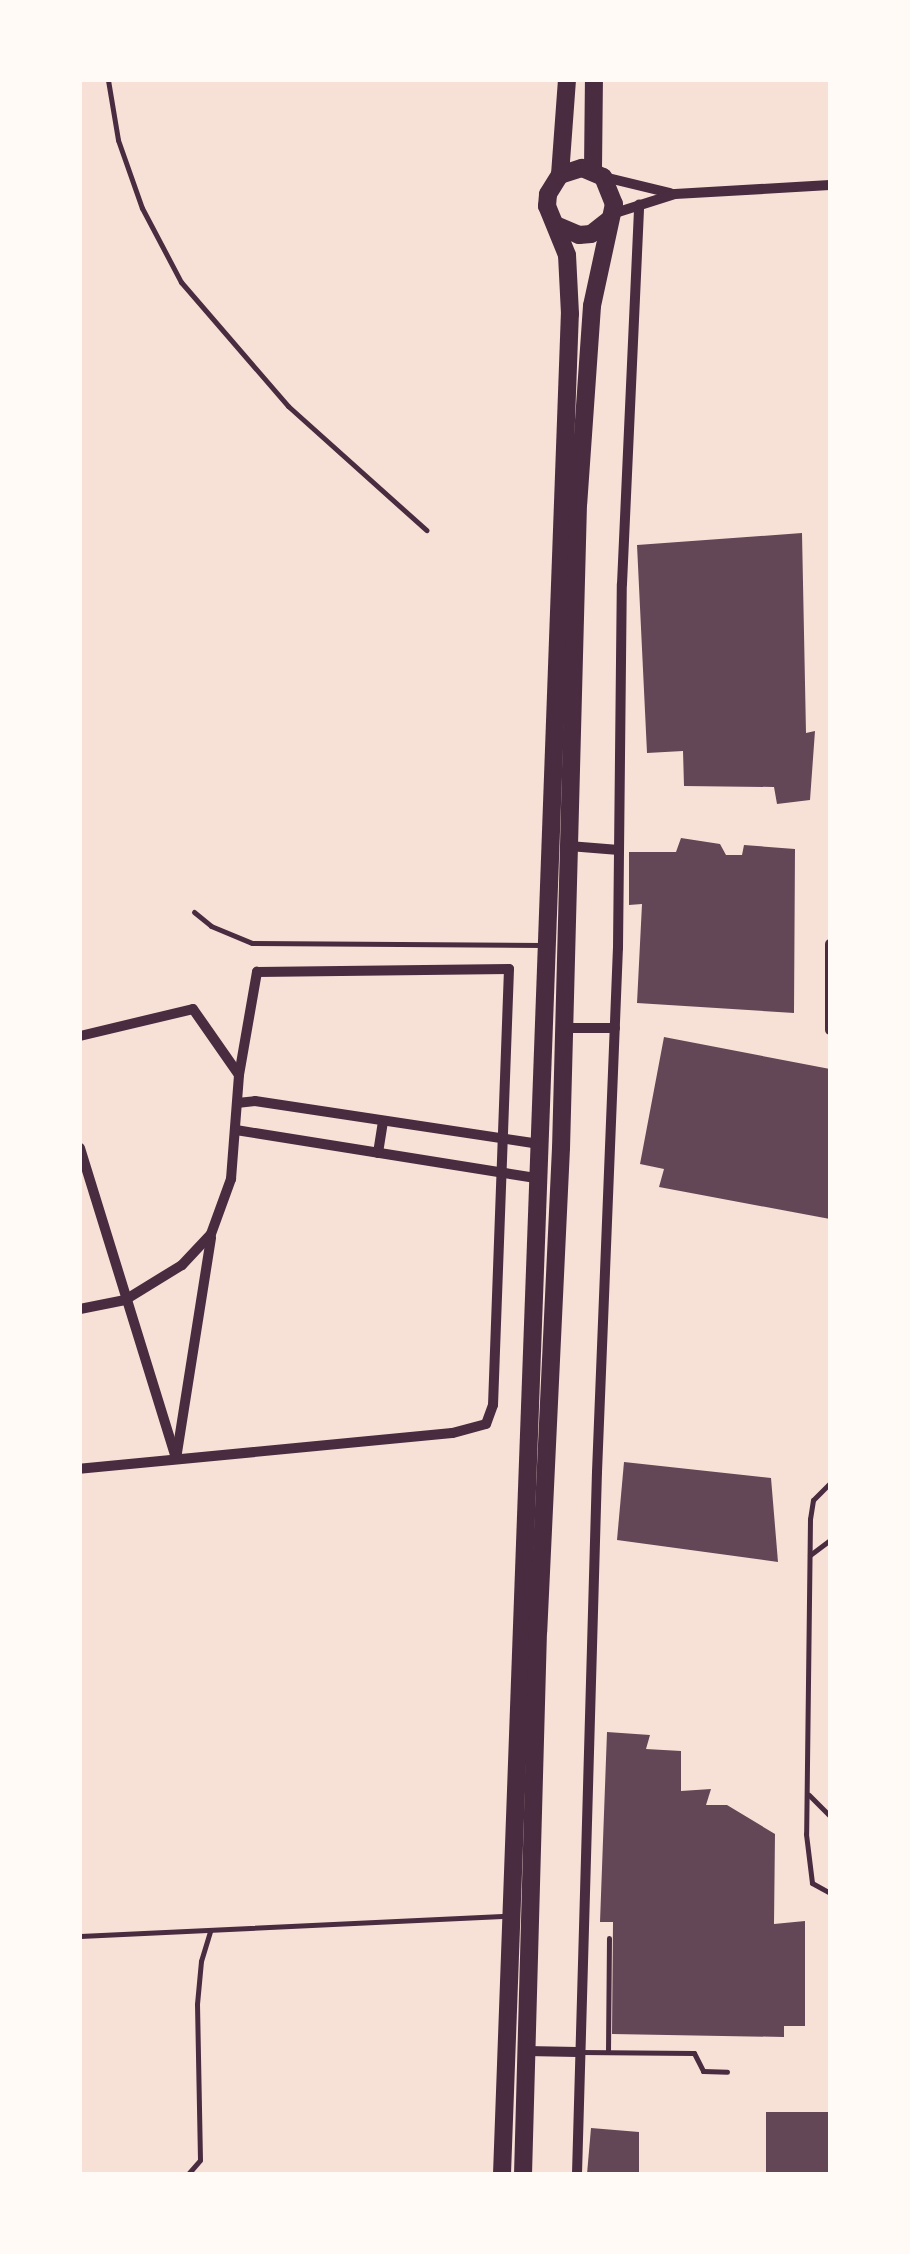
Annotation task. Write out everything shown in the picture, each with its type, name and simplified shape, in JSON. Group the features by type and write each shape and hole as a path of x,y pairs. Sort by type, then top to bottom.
{"highway":[{"path":"502,2174 570,314 567,255 547,206 548,194 560,175 567,80"},
{"path":"523,2174 538,1631 560,1164 579,484 592,306 614,194 598,174 594,80"},
{"path":"560,175 570,170 598,174"},
{"path":"558,226 568,233 591,234 611,217"}],"street":[{"path":"598,174 675,194"},
{"path":"611,217 638,204 675,194 830,184"},
{"path":"577,2174 620,850 622,584 638,204"},
{"path":"570,846 620,850"},
{"path":"830,944 830,1030"},
{"path":"80,1469 452,1432 486,1424 493,1405 510,969 258,972 239,1075 230,1179 212,1234 176,1459"},
{"path":"80,1036 193,1009 239,1075"},
{"path":"562,1028 614,1028"},
{"path":"237,1103 255,1101 538,1144"},
{"path":"378,1153 384,1122"},
{"path":"236,1130 537,1178"},
{"path":"80,1148 84,1176 176,1459"},
{"path":"80,1308 126,1300 182,1265 212,1234"},
{"path":"527,2051 578,2052"}],"lane":[{"path":"108,80 118,140 142,208 181,282 288,406 426,530"},
{"path":"194,912 211,926 252,944 544,945"},
{"path":"830,1483 813,1500 808,1795 809,1875 815,1886 830,1893"},
{"path":"810,1555 830,1540"},
{"path":"808,1795 830,1816"},
{"path":"80,1936 511,1916"},
{"path":"188,2174 200,2160 197,2004 200,1960 210,1931"},
{"path":"608,1938 608,2052"},
{"path":"578,2052 694,2053 702,2071 726,2072"}],"building":[{"path":"802,533 806,733 815,731 810,800 777,804 774,787 684,786 683,751 647,753 637,545"},
{"path":"681,838 720,844 726,855 742,855 744,845 795,849 794,1013 637,1003 642,904 629,905 629,852 676,852"},
{"path":"664,1037 830,1069 830,1219 659,1187 664,1169 640,1164"},
{"path":"624,1462 771,1478 778,1562 617,1540"},
{"path":"607,1732 650,1735 646,1749 681,1751 681,1791 711,1789 706,1805 727,1805 775,1834 774,1924 805,1921 805,2026 784,2026 784,2037 612,2034 613,1922 600,1922"},
{"path":"766,2112 830,2112 830,2174 766,2174"},
{"path":"591,2128 639,2132 639,2174 587,2174"}]}
